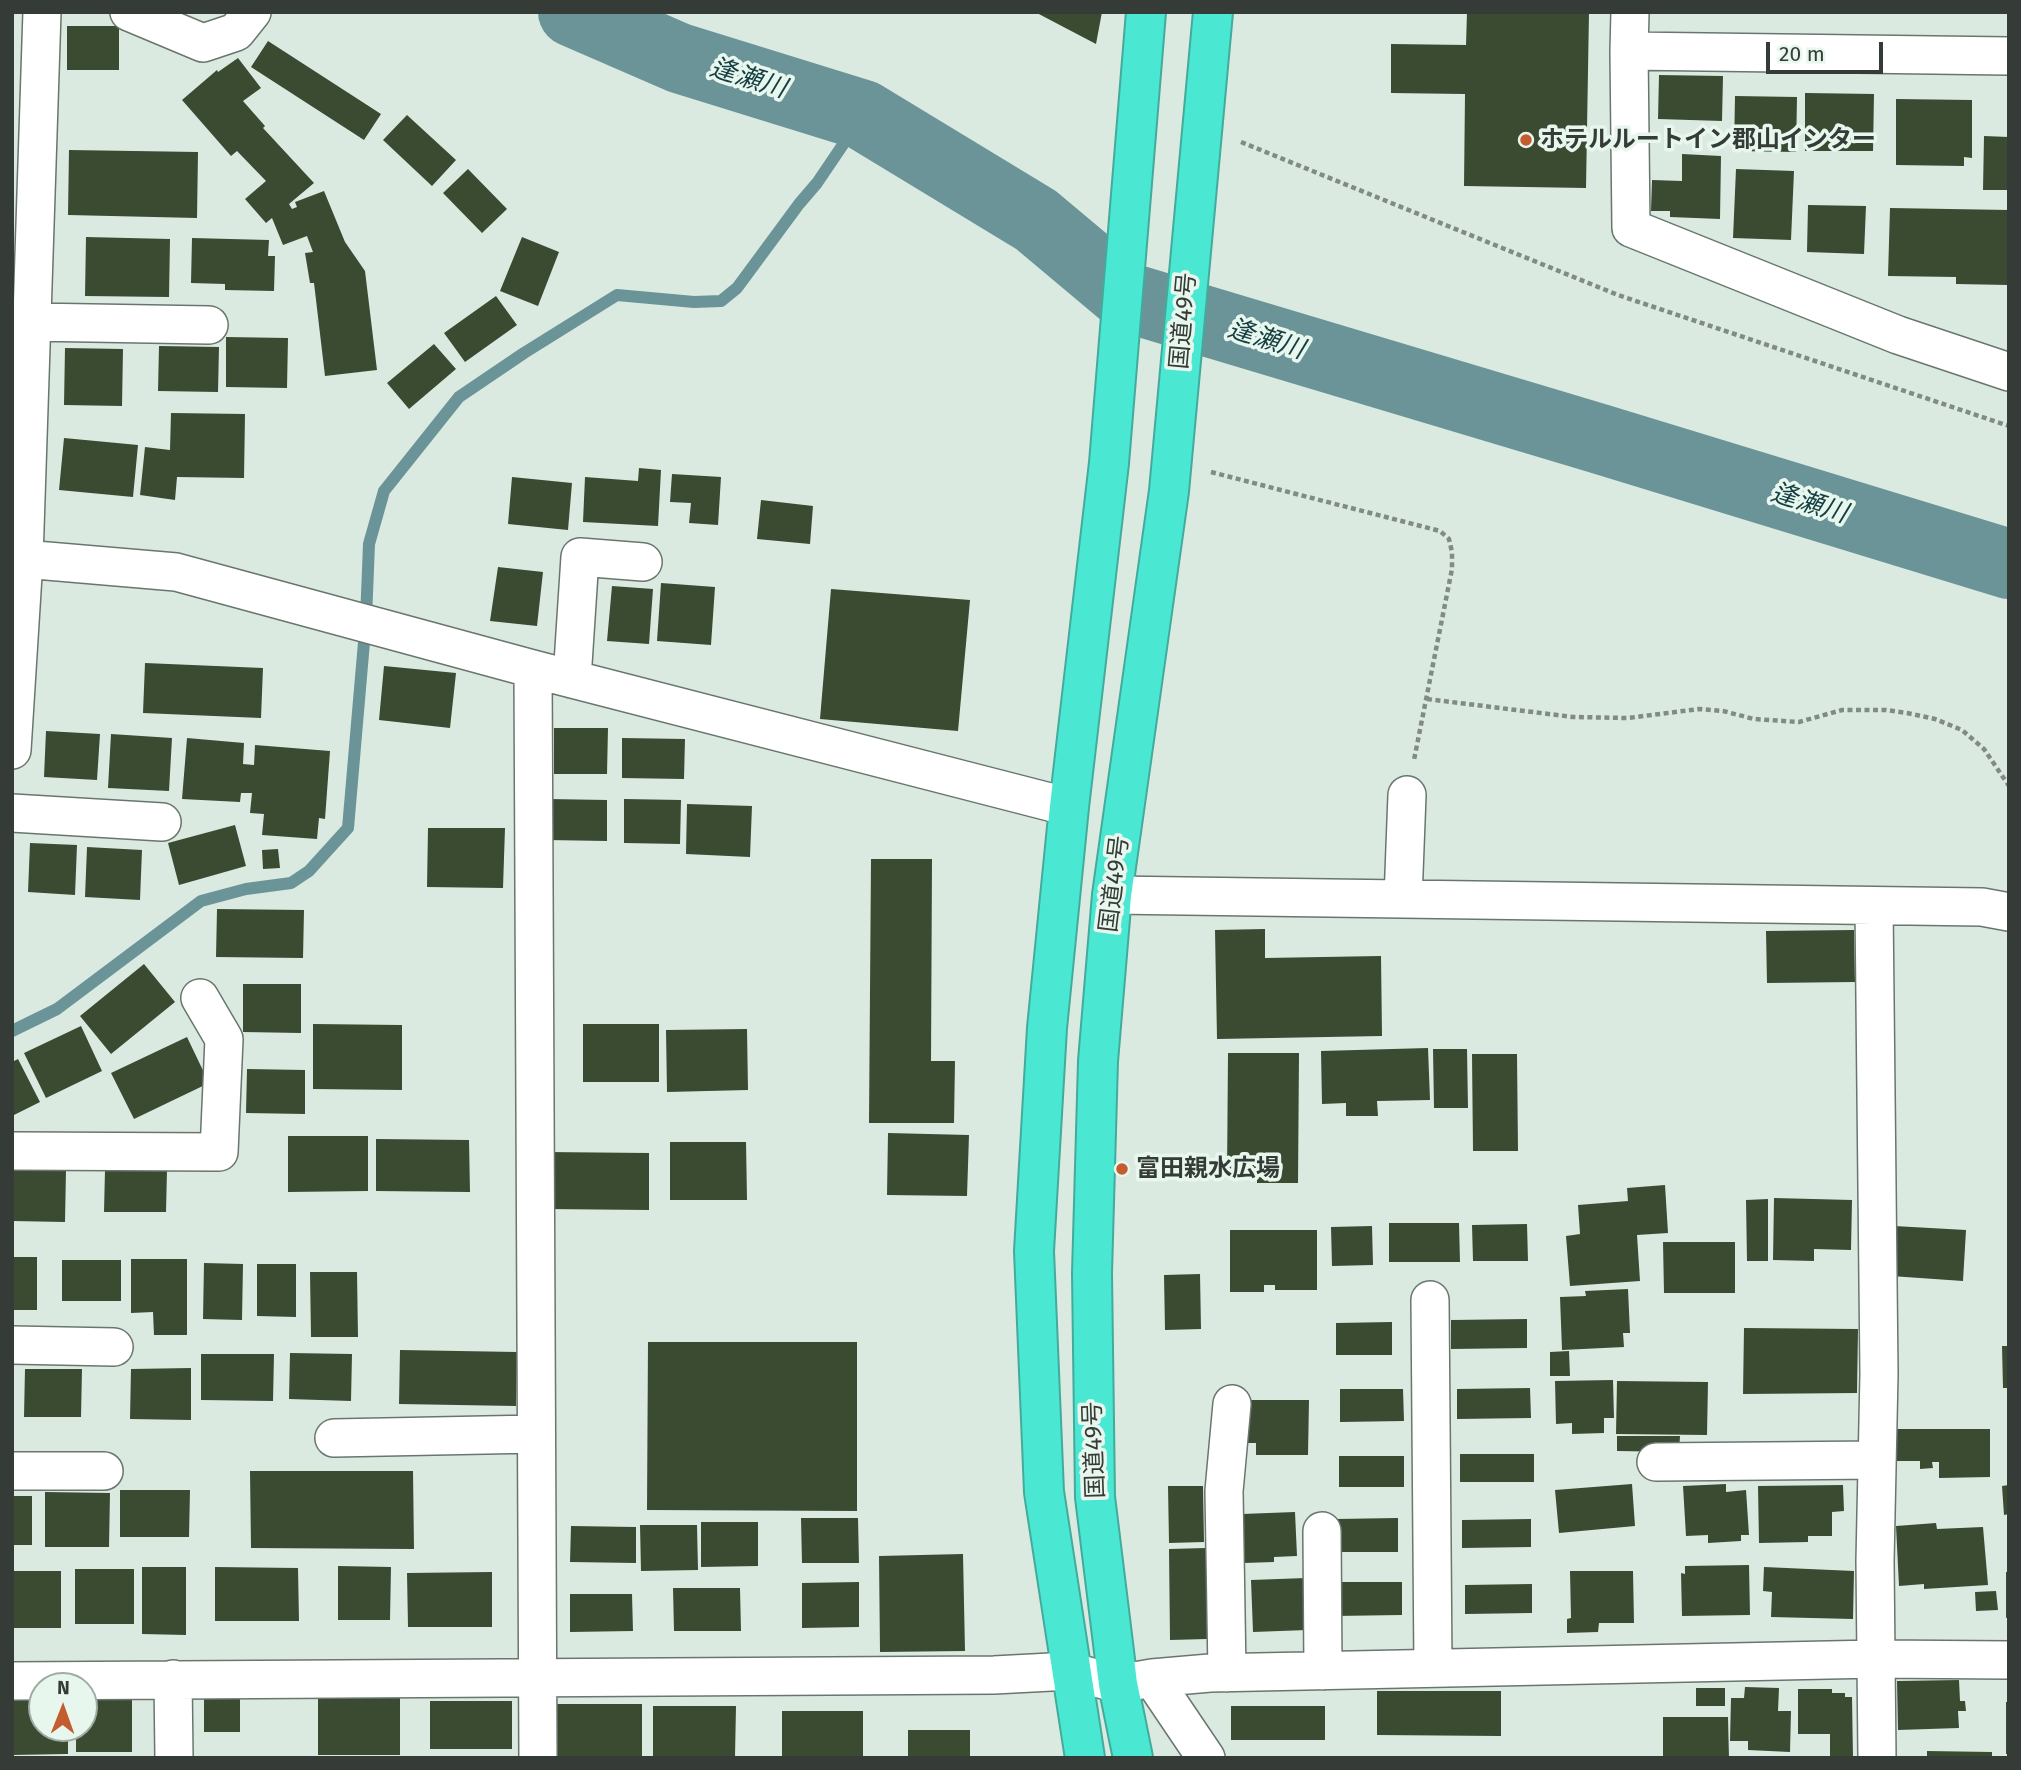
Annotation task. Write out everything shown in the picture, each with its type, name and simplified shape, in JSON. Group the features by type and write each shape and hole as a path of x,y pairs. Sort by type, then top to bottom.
{"highway":[{"path":"1085,1758 1044,1492 1034,1251 1047,1028 1069,807 1109,463 1146,12"},
{"name":"国道49号","path":"1133,1758 1135,1681 1095,1497 1092,1273 1098,1061 1112,895 1169,491 1213,12"}],"street":[{"path":"12,750 18,558 32,321 26,129 42,12"},
{"path":"129,12 202,43 236,32 252,12"},
{"path":"1630,12 1631,228 1898,335 2009,372"},
{"path":"1629,51 2009,56"},
{"path":"32,321 209,325"},
{"path":"572,679 580,557 643,562"},
{"path":"18,558 176,572 533,669 1069,807"},
{"path":"533,669 538,1758"},
{"path":"1402,900 1407,795"},
{"path":"12,813 162,822"},
{"path":"1112,895 1982,907 2009,912"},
{"path":"1874,906 1879,1374 1875,1561 1877,1758"},
{"path":"12,1151 219,1152 224,1039 200,998"},
{"path":"1430,1300 1433,1668"},
{"path":"12,1345 114,1347"},
{"path":"1227,1673 1224,1491 1232,1404"},
{"path":"334,1438 536,1434"},
{"path":"1656,1462 1877,1460"},
{"path":"12,1471 104,1471"},
{"path":"1322,1531 1323,1671"},
{"path":"12,1681 994,1675 1070,1671 1135,1681 1227,1673 1433,1668 1876,1659 2009,1660"},
{"path":"173,1679 174,1758"},
{"path":"1135,1681 1206,1758"}],"path":[{"path":"1241,142 1618,295 2009,426"},
{"path":"1211,472 1440,531 1449,539 1452,569 1407,795"},
{"path":"1427,699 1573,717 1628,719 1699,709 1723,711 1754,719 1799,722 1842,710 1907,713 1935,719 1962,730 1983,749 2009,786"}],"building":[{"path":"1035,12 1102,12 1096,44"},
{"name":"ホテルルートイン郡山インター","path":"1467,12 1589,12 1586,188 1464,186 1465,94 1391,93 1391,44 1466,45"},
{"path":"67,26 119,26 119,70 67,70"},
{"path":"268,41 381,114 364,140 251,67"},
{"path":"238,58 261,88 243,101 265,126 263,128 314,183 289,204 292,209 297,207 295,202 324,191 345,242 365,271 377,370 325,376 314,283 310,283 305,253 313,252 307,236 283,245 272,218 266,223 245,199 266,181 237,151 231,156 182,100 217,70 218,72"},
{"path":"1659,75 1723,76 1722,121 1658,119"},
{"path":"1805,93 1874,94 1873,151 1805,151"},
{"path":"1735,96 1797,97 1796,152 1734,151"},
{"path":"1896,99 1972,100 1972,158 1964,157 1964,166 1896,165"},
{"path":"407,115 456,160 432,186 383,140"},
{"path":"1984,136 2009,137 2009,190 1983,190"},
{"path":"69,150 198,152 197,218 68,215"},
{"path":"1682,154 1721,156 1720,219 1670,217 1670,211 1651,211 1652,180 1682,181"},
{"path":"468,169 507,209 482,233 443,193"},
{"path":"1736,169 1794,171 1791,240 1733,238"},
{"path":"1808,205 1866,206 1864,254 1807,252"},
{"path":"1890,208 2009,210 2009,285 1956,284 1956,277 1888,276"},
{"path":"86,237 170,239 169,297 85,296"},
{"path":"522,237 559,252 538,306 500,291"},
{"path":"192,238 269,240 268,256 275,256 274,291 225,290 225,284 191,283"},
{"path":"496,296 517,325 465,362 444,333"},
{"path":"226,337 288,338 287,388 226,387"},
{"path":"434,344 456,369 409,409 387,383"},
{"path":"159,346 219,347 218,392 158,391"},
{"path":"65,348 123,349 122,406 64,405"},
{"path":"171,413 245,414 244,478 177,477 175,500 140,495 145,447 170,450"},
{"path":"64,438 138,445 133,497 59,490"},
{"path":"639,468 661,470 658,526 583,522 585,477 638,481"},
{"path":"672,474 721,477 718,525 689,523 691,503 670,502"},
{"path":"512,477 572,483 568,530 508,524"},
{"path":"761,500 813,506 810,544 757,539"},
{"path":"498,567 543,572 537,626 490,621"},
{"path":"661,583 715,587 711,645 657,641"},
{"path":"612,586 653,589 649,644 607,641"},
{"path":"831,589 970,600 958,731 820,719"},
{"path":"145,663 263,668 261,718 143,713"},
{"path":"384,666 456,673 450,728 379,720"},
{"path":"554,728 608,728 607,774 554,774"},
{"path":"46,731 100,734 97,780 44,777"},
{"path":"111,734 172,738 169,791 108,788"},
{"path":"187,738 244,743 243,764 254,765 255,745 330,751 325,819 319,818 317,839 262,835 264,814 250,813 252,793 241,793 240,802 182,799"},
{"path":"622,738 685,739 684,779 622,778"},
{"path":"548,799 607,800 607,841 547,840"},
{"path":"624,799 681,800 680,844 624,843"},
{"path":"687,804 752,806 750,857 686,854"},
{"path":"235,825 246,866 179,885 168,843"},
{"path":"428,828 505,828 503,888 427,887"},
{"path":"30,843 77,845 75,895 28,892"},
{"path":"87,847 142,850 140,900 85,897"},
{"path":"278,849 280,868 263,869 262,850"},
{"path":"871,859 932,859 931,1061 955,1061 954,1123 869,1123"},
{"path":"217,909 304,910 303,958 216,957"},
{"path":"1265,929 1265,958 1381,956 1382,1036 1217,1039 1215,930"},
{"path":"1854,930 1855,982 1767,983 1766,931"},
{"path":"144,964 175,1002 111,1054 80,1016"},
{"path":"243,984 301,984 301,1033 243,1032"},
{"path":"313,1024 402,1025 402,1090 313,1089"},
{"path":"583,1024 659,1024 659,1082 583,1082"},
{"path":"81,1026 102,1071 46,1098 24,1053"},
{"path":"747,1029 748,1090 667,1092 666,1030"},
{"path":"187,1037 209,1083 134,1119 111,1073"},
{"path":"1428,1048 1430,1100 1377,1101 1378,1116 1346,1116 1346,1103 1322,1104 1321,1051"},
{"path":"1433,1049 1467,1049 1468,1108 1434,1108"},
{"path":"1228,1053 1299,1053 1298,1183 1257,1183 1257,1175 1227,1176"},
{"path":"1472,1054 1517,1054 1518,1151 1473,1151"},
{"path":"18,1059 40,1102 12,1116 12,1062"},
{"path":"247,1069 305,1070 305,1114 246,1113"},
{"path":"888,1133 969,1135 967,1196 887,1195"},
{"path":"288,1136 368,1136 368,1191 288,1192"},
{"path":"376,1139 469,1140 470,1192 376,1191"},
{"path":"670,1142 746,1142 747,1200 670,1200"},
{"path":"545,1152 649,1153 649,1210 545,1209"},
{"path":"66,1170 65,1222 12,1221 12,1171"},
{"path":"105,1170 167,1170 166,1212 104,1212"},
{"path":"1665,1185 1668,1233 1637,1235 1640,1281 1570,1286 1566,1236 1580,1234 1578,1205 1628,1201 1627,1188"},
{"path":"1774,1198 1852,1200 1851,1250 1814,1249 1814,1261 1773,1260"},
{"path":"1768,1199 1768,1261 1747,1261 1746,1200"},
{"path":"1389,1223 1459,1223 1460,1262 1389,1262"},
{"path":"1527,1224 1528,1261 1473,1261 1472,1225"},
{"path":"1372,1226 1373,1265 1332,1266 1331,1227"},
{"path":"1894,1226 1966,1230 1963,1281 1891,1276"},
{"path":"1230,1230 1317,1230 1317,1290 1275,1290 1275,1285 1264,1285 1264,1292 1230,1292"},
{"path":"1663,1242 1735,1242 1735,1293 1664,1293"},
{"path":"12,1257 37,1257 37,1310 12,1310"},
{"path":"131,1259 187,1259 187,1335 154,1335 153,1312 131,1313"},
{"path":"62,1260 121,1260 121,1301 62,1301"},
{"path":"204,1263 243,1264 242,1320 203,1319"},
{"path":"257,1264 296,1264 296,1317 257,1316"},
{"path":"310,1272 357,1272 358,1337 311,1337"},
{"path":"1200,1274 1201,1329 1165,1330 1164,1275"},
{"path":"1628,1289 1630,1333 1623,1333 1624,1347 1562,1350 1560,1297 1586,1296 1585,1291"},
{"path":"1527,1319 1527,1348 1451,1349 1451,1320"},
{"path":"1392,1322 1392,1355 1336,1355 1336,1323"},
{"path":"1744,1328 1858,1329 1857,1393 1743,1394"},
{"path":"648,1342 857,1342 857,1511 647,1510"},
{"path":"2002,1346 2009,1346 2009,1388 2003,1388"},
{"path":"400,1350 517,1352 516,1406 399,1404"},
{"path":"1569,1351 1570,1376 1550,1376 1550,1352"},
{"path":"290,1353 352,1354 351,1401 289,1399"},
{"path":"201,1354 274,1354 273,1401 201,1400"},
{"path":"191,1368 191,1420 130,1419 131,1369"},
{"path":"25,1369 82,1369 81,1417 24,1417"},
{"path":"1613,1380 1614,1418 1604,1418 1604,1433 1572,1434 1572,1423 1556,1424 1555,1381"},
{"path":"1617,1381 1708,1382 1707,1435 1616,1434"},
{"path":"1530,1388 1531,1418 1457,1419 1457,1389"},
{"path":"1340,1389 1403,1389 1404,1421 1340,1422"},
{"path":"1248,1400 1309,1400 1308,1455 1256,1455 1256,1443 1248,1443"},
{"path":"1894,1429 1990,1429 1990,1477 1939,1478 1939,1462 1932,1462 1933,1468 1920,1469 1920,1461 1895,1461"},
{"path":"1617,1436 1680,1436 1679,1452 1617,1451"},
{"path":"1460,1454 1534,1454 1534,1482 1460,1482"},
{"path":"1339,1456 1404,1456 1404,1487 1339,1487"},
{"path":"250,1471 413,1471 414,1549 251,1548"},
{"path":"1632,1484 1635,1526 1559,1533 1555,1490"},
{"path":"1726,1484 1726,1492 1746,1490 1749,1535 1741,1535 1741,1541 1708,1543 1708,1535 1686,1536 1683,1486"},
{"path":"1843,1485 1844,1511 1832,1512 1832,1536 1808,1536 1808,1542 1759,1543 1758,1486"},
{"path":"2009,1485 2009,1514 2004,1515 2002,1486"},
{"path":"1168,1486 1203,1486 1204,1542 1169,1543"},
{"path":"120,1490 190,1490 189,1537 120,1537"},
{"path":"45,1492 110,1493 109,1547 45,1547"},
{"path":"12,1496 32,1496 32,1545 12,1545"},
{"path":"1295,1512 1297,1556 1274,1557 1274,1562 1244,1563 1242,1514"},
{"path":"801,1518 858,1518 859,1563 802,1563"},
{"path":"1398,1518 1398,1552 1336,1552 1336,1519"},
{"path":"1531,1519 1531,1547 1462,1548 1462,1520"},
{"path":"701,1522 758,1522 758,1566 701,1567"},
{"path":"1936,1523 1937,1529 1983,1527 1988,1585 1924,1589 1924,1584 1899,1586 1896,1526"},
{"path":"640,1525 697,1525 698,1570 641,1571"},
{"path":"571,1526 636,1527 636,1563 570,1562"},
{"path":"1206,1548 1207,1639 1170,1640 1169,1549"},
{"path":"963,1554 965,1651 880,1652 879,1556"},
{"path":"1749,1565 1750,1615 1682,1616 1681,1573 1685,1574 1685,1566"},
{"path":"338,1566 391,1567 390,1620 338,1620"},
{"path":"142,1567 186,1567 186,1635 142,1634"},
{"path":"215,1567 298,1568 299,1621 215,1621"},
{"path":"1764,1567 1854,1571 1853,1619 1771,1617 1772,1592 1763,1591"},
{"path":"75,1569 134,1569 134,1624 75,1624"},
{"path":"12,1571 61,1571 61,1628 12,1628"},
{"path":"1570,1571 1633,1571 1634,1623 1599,1623 1598,1632 1567,1633 1567,1619 1571,1618"},
{"path":"492,1572 492,1627 408,1627 407,1573"},
{"path":"2006,1572 2009,1572 2009,1617 2006,1618"},
{"path":"1306,1578 1307,1630 1253,1632 1251,1580"},
{"path":"859,1582 859,1627 802,1628 802,1583"},
{"path":"1333,1582 1402,1582 1402,1615 1334,1616"},
{"path":"1532,1584 1532,1613 1465,1614 1465,1585"},
{"path":"673,1588 740,1588 741,1631 674,1631"},
{"path":"1996,1591 1998,1610 1976,1611 1975,1592"},
{"path":"570,1594 632,1594 633,1631 570,1632"},
{"path":"1959,1680 1960,1701 1965,1701 1966,1711 1958,1711 1959,1728 1898,1730 1897,1681"},
{"path":"1745,1687 1779,1688 1778,1711 1791,1711 1790,1752 1748,1750 1748,1741 1730,1741 1731,1698 1744,1698"},
{"path":"1696,1688 1725,1688 1725,1706 1696,1706"},
{"path":"1798,1689 1832,1689 1832,1693 1845,1693 1845,1697 1852,1697 1853,1758 1830,1758 1830,1734 1798,1734"},
{"path":"1377,1691 1501,1691 1501,1736 1377,1735"},
{"path":"204,1698 240,1698 240,1732 204,1732"},
{"path":"318,1698 400,1698 400,1755 318,1755"},
{"path":"12,1699 28,1699 28,1742 68,1742 68,1754 12,1755"},
{"path":"98,1699 132,1699 132,1752 76,1752 76,1742 98,1742"},
{"path":"430,1701 512,1701 512,1749 430,1749"},
{"path":"2006,1702 2009,1702 2009,1754 2006,1754"},
{"path":"553,1704 642,1704 642,1758 553,1758"},
{"path":"653,1706 736,1706 735,1757 653,1757"},
{"path":"1231,1706 1325,1706 1325,1740 1231,1740"},
{"path":"782,1711 863,1711 863,1758 782,1758"},
{"path":"1663,1717 1728,1717 1729,1758 1663,1758"},
{"path":"908,1730 970,1730 970,1758 908,1758"},
{"path":"1927,1751 1992,1752 1992,1758 1927,1758"}],"waterway":[{"name":"逢瀬川","path":"573,12 679,58 863,115 1036,220 1129,298 2009,564"},
{"path":"12,1031 57,1009 201,901 246,889 291,883 309,871 348,828 366,619 369,544 384,491 459,397 617,295 694,302 721,301 737,288 817,183 863,115"}],"place":[{"name":"ホテルルートイン郡山インター","path":"1526,140"},
{"name":"富田親水広場","path":"1122,1169"}]}
